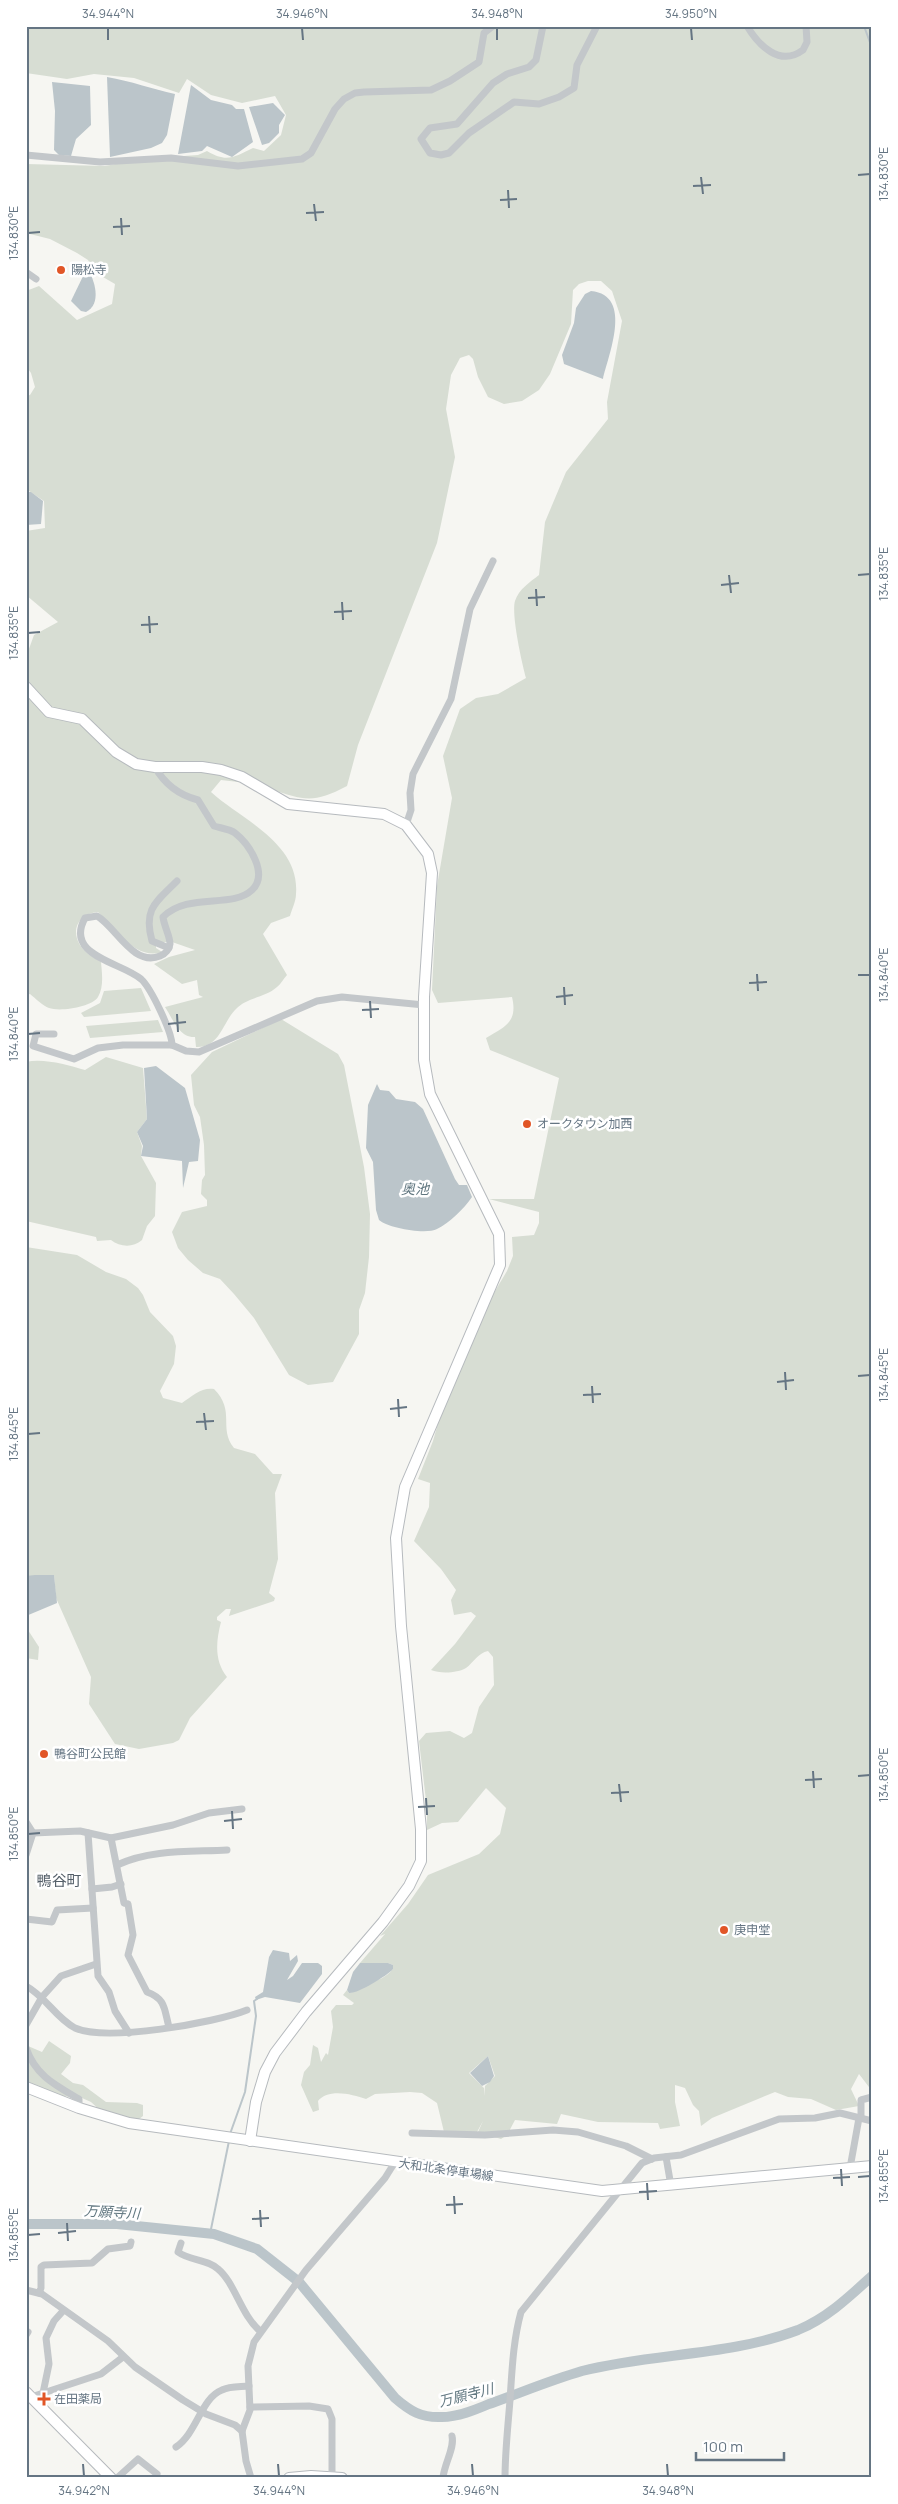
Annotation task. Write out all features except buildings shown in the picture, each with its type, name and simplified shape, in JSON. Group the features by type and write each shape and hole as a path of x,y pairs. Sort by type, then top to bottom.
{"street":[{"path":"26,155 100,162 170,158 238,166 302,159 311,153 335,110 344,99 355,92 431,90 450,82 479,62 484,33 493,26"},
{"path":"543,26 536,60 529,67 507,74 493,84 457,124 430,128 421,139 430,153 441,155 449,153 469,133 514,102 539,104 559,97 574,88 577,65 597,26"},
{"path":"747,26 756,42 776,56 790,57 804,50 807,42 806,26"},
{"path":"26,272 36,279"},
{"path":"406,825 411,810 410,793 413,774 433,738 451,699 470,609 493,561"},
{"path":"26,687 49,712 82,719 116,752 136,764 155,767 202,767 221,770 242,777 288,804 384,814 406,825 428,854 432,873 424,1005 424,1060 430,1094 498,1234 500,1265 405,1487 396,1538 401,1626 421,1829 420,1861 409,1886 383,1922 306,2012 275,2053 265,2072 256,2102 250,2141"},
{"path":"155,767 161,778 182,796 198,800 214,826 234,832 252,854 258,872 256,885 244,895 199,901 171,910 163,917 167,952 159,957 137,954 97,916 85,918 80,927 81,939 89,951 132,972 143,981 168,1028 172,1045"},
{"path":"168,948 152,941 149,917 152,906 177,881"},
{"path":"54,1034 36,1034 33,1046 74,1059 98,1048 123,1044 172,1045 186,1051 207,1050 317,1001 342,997 424,1005"},
{"path":"33,1833 80,1831 111,1838 173,1826 209,1813 242,1808"},
{"path":"26,1822 33,1833"},
{"path":"26,1855 33,1833"},
{"path":"88,1833 98,1976 110,1992 115,2011 129,2033"},
{"path":"111,1838 124,1902 128,1904 133,1934 128,1955 147,1992 159,1996 162,2000 168,2026"},
{"path":"117,1865 142,1856 228,1850"},
{"path":"92,1889 121,1884"},
{"path":"26,1919 52,1922 57,1910 93,1908"},
{"path":"26,2024 42,1997 61,1976 96,1964"},
{"path":"26,1986 42,1997 66,2021 79,2029 129,2033 229,2017 247,2010"},
{"path":"26,2048 33,2066 58,2088 79,2099 79,2108"},
{"name":"大和北条停車場線","path":"26,2087 79,2108 129,2123 583,2189 619,2191 872,2166"},
{"path":"850,2168 860,2118 861,2100 872,2097"},
{"path":"505,2478 505,2449 510,2388 517,2327 521,2312 642,2163 652,2158 681,2155 779,2119 815,2118 840,2113 872,2121"},
{"path":"412,2133 485,2136 553,2130 578,2132 626,2146 652,2158"},
{"path":"666,2157 671,2186"},
{"path":"251,2478 246,2461 242,2431 250,2407 248,2366 250,2352 260,2331 306,2270 385,2178 395,2162"},
{"path":"39,2293 41,2288 41,2267 44,2265 92,2263 108,2250 130,2246 132,2242"},
{"path":"181,2243 178,2252 186,2257 217,2267 224,2274 236,2299 260,2331"},
{"path":"26,2290 39,2293 108,2341 123,2357 202,2411 235,2425 242,2431"},
{"path":"43,2393 49,2364 46,2338 63,2311"},
{"path":"28,2396 101,2374 123,2357"},
{"path":"176,2447 186,2440 202,2411 220,2390 249,2386"},
{"path":"28,2396 110,2478"},
{"path":"250,2407 309,2406 328,2409 332,2419 337,2477 289,2478"},
{"path":"444,2478 448,2455 453,2447 452,2436"},
{"path":"117,2478 138,2459 157,2474"}],"shaded area":[{"path":"26,26 872,26 872,2091 859,2074 851,2089 859,2106 836,2110 811,2099 788,2097 775,2092 712,2118 701,2126 699,2111 693,2105 685,2088 675,2085 675,2102 680,2126 660,2129 658,2123 598,2122 561,2114 557,2124 515,2120 507,2135 501,2139 478,2132 483,2121 477,2132 444,2132 437,2103 422,2093 375,2094 366,2099 341,2093 328,2094 318,2101 319,2110 313,2112 301,2085 304,2072 310,2065 313,2045 318,2048 321,2062 326,2053 328,2055 333,2027 331,2011 336,2005 352,2005 354,2003 343,1995 347,1990 349,1993 357,1990 387,1975 393,1969 393,1965 388,1963 360,1963 385,1934 380,1936 408,1904 428,1875 479,1854 500,1834 506,1808 486,1788 458,1822 442,1823 427,1830 427,1809 419,1741 426,1733 450,1731 464,1738 472,1733 479,1707 494,1685 493,1657 488,1651 481,1654 463,1670 444,1672 431,1670 455,1644 476,1616 471,1612 454,1615 451,1600 456,1590 441,1569 414,1541 429,1507 430,1483 418,1479 433,1441 458,1353 507,1271 513,1256 512,1237 534,1235 539,1223 539,1212 489,1199 534,1199 559,1078 490,1050 486,1038 508,1023 513,1012 512,997 438,1003 432,990 437,886 452,798 443,756 460,709 476,698 498,694 526,678 514,617 515,601 522,589 539,575 545,522 566,472 608,419 607,402 622,321 612,291 601,281 588,281 579,284 573,290 571,324 550,374 539,390 522,401 504,404 488,397 478,377 473,359 469,355 460,358 451,375 446,409 455,457 437,543 358,745 347,786 325,796 300,798 252,784 221,780 211,792 267,834 289,860 295,876 296,897 290,916 271,923 263,934 287,975 280,984 272,991 240,1005 231,1015 216,1039 204,1046 196,1047 195,1037 181,1031 165,1007 203,997 199,995 197,980 182,984 154,964 169,957 195,950 172,942 156,942 156,948 162,952 152,954 143,952 118,934 98,912 86,915 78,923 76,933 82,948 101,962 102,984 98,997 89,1004 75,1008 49,1008 30,994 26,995 26,657 34,635 58,622 26,595 26,531 45,528 44,501 26,489 26,396 30,395 35,387 31,373 26,366 26,291 39,286 77,320 112,304 115,284 96,273 88,260 77,253 50,239 26,233 26,164 105,166 142,159 198,155 207,151 225,158 241,154 253,148 264,151 281,135 286,115 275,96 242,103 211,95 187,79 179,93 134,78 94,74 67,79 26,73","holes":["488,2056 495,2076 485,2086 484,2096 484,2088 469,2073"]},
{"path":"141,988 151,1011 84,1017 81,1013 100,1003 104,991"},
{"path":"281,1019 338,1054 344,1065 364,1167 370,1214 369,1257 365,1293 359,1310 359,1334 333,1382 308,1385 289,1375 254,1318 220,1279 203,1273 188,1260 178,1248 172,1232 182,1212 207,1206 207,1200 201,1194 202,1180 205,1175 204,1145 200,1117 194,1105 191,1075 212,1052"},
{"path":"158,1020 163,1032 90,1038 86,1026"},
{"path":"106,1057 143,1068 147,1119 137,1132 142,1146 141,1156 156,1183 155,1216 147,1226 142,1240 131,1245 122,1245 111,1240 97,1241 96,1237 26,1221 26,1062 48,1061 85,1070"},
{"path":"26,1247 77,1255 106,1272 126,1279 138,1288 150,1312 173,1336 176,1346 174,1364 160,1391 163,1398 182,1403 201,1391 214,1389 221,1397 224,1405 227,1433 229,1441 234,1448 255,1454 273,1474 282,1474 275,1493 278,1559 269,1593 275,1598 274,1601 229,1616 231,1609 226,1609 217,1617 217,1620 221,1622 217,1644 218,1658 227,1677 190,1718 179,1740 173,1743 139,1749 115,1744 89,1704 91,1677 56,1598 54,1575 29,1577 26,1575"},
{"path":"26,1627 39,1647 38,1660 26,1658"},
{"path":"49,2041 71,2056 70,2063 61,2074 73,2083 83,2085 106,2102 137,2103 143,2105 143,2116 135,2122 102,2112 91,2102 82,2098 63,2096 61,2098 26,2085 28,2046 42,2052"}],"water":[{"path":"107,77 175,94 167,135 162,143 151,148 110,157"},
{"path":"52,82 90,86 91,125 76,139 71,156 59,155 54,150 55,111"},
{"path":"191,85 211,100 232,105 236,109 244,109 253,142 232,157 207,146 202,151 178,154"},
{"path":"273,103 285,115 279,125 279,133 269,143 262,145 249,107"},
{"path":"87,268 94,285 95,298 91,308 86,312 81,311 71,301"},
{"path":"591,291 604,295 612,303 615,315 613,342 603,379 564,364 562,355 574,323 576,308 585,294"},
{"path":"26,492 31,492 43,501 41,524 26,525"},
{"path":"156,1066 185,1088 200,1140 198,1161 189,1162 183,1188 182,1161 141,1156 143,1146 137,1132 147,1119 144,1068"},
{"name":"奥池","path":"377,1084 380,1090 389,1091 396,1099 415,1102 423,1109 455,1179 459,1185 467,1185 472,1197 456,1215 432,1231 407,1230 390,1226 379,1220 376,1210 373,1162 366,1148 368,1105"},
{"path":"54,1575 57,1603 26,1616 26,1576"},
{"path":"273,1950 289,1953 290,1961 297,1955 298,1961 287,1980 293,1976 302,1963 318,1963 322,1966 322,1974 300,2003 265,1997 256,2000 255,1997 263,1992 269,1957"},
{"path":"360,1963 388,1963 393,1965 393,1969 372,1984 349,1993 347,1990 353,1972"},
{"path":"488,2056 494,2076 490,2082 482,2086 470,2073"}],"waterway":[{"path":"864,26 872,48"},
{"path":"230,2134 245,2092 256,2016 254,2001 257,1999"},
{"path":"210,2234 229,2141"},
{"name":"万願寺川","path":"26,2224 117,2224 214,2234 257,2249 299,2282 395,2398 416,2413 435,2417 448,2417 466,2413 547,2382 582,2371 609,2365 746,2345 798,2330 819,2319 837,2306 872,2276"}],"place":[{"name":"陽松寺","path":"61,270"},
{"name":"オークタウン加西","path":"527,1124"},
{"name":"鴨谷町公民館","path":"44,1754"},
{"name":"庚申堂","path":"724,1930"},
{"name":"在田薬局","path":"44,2399"}],"district":[{"name":"鴨谷町","path":"59,1881"}]}
